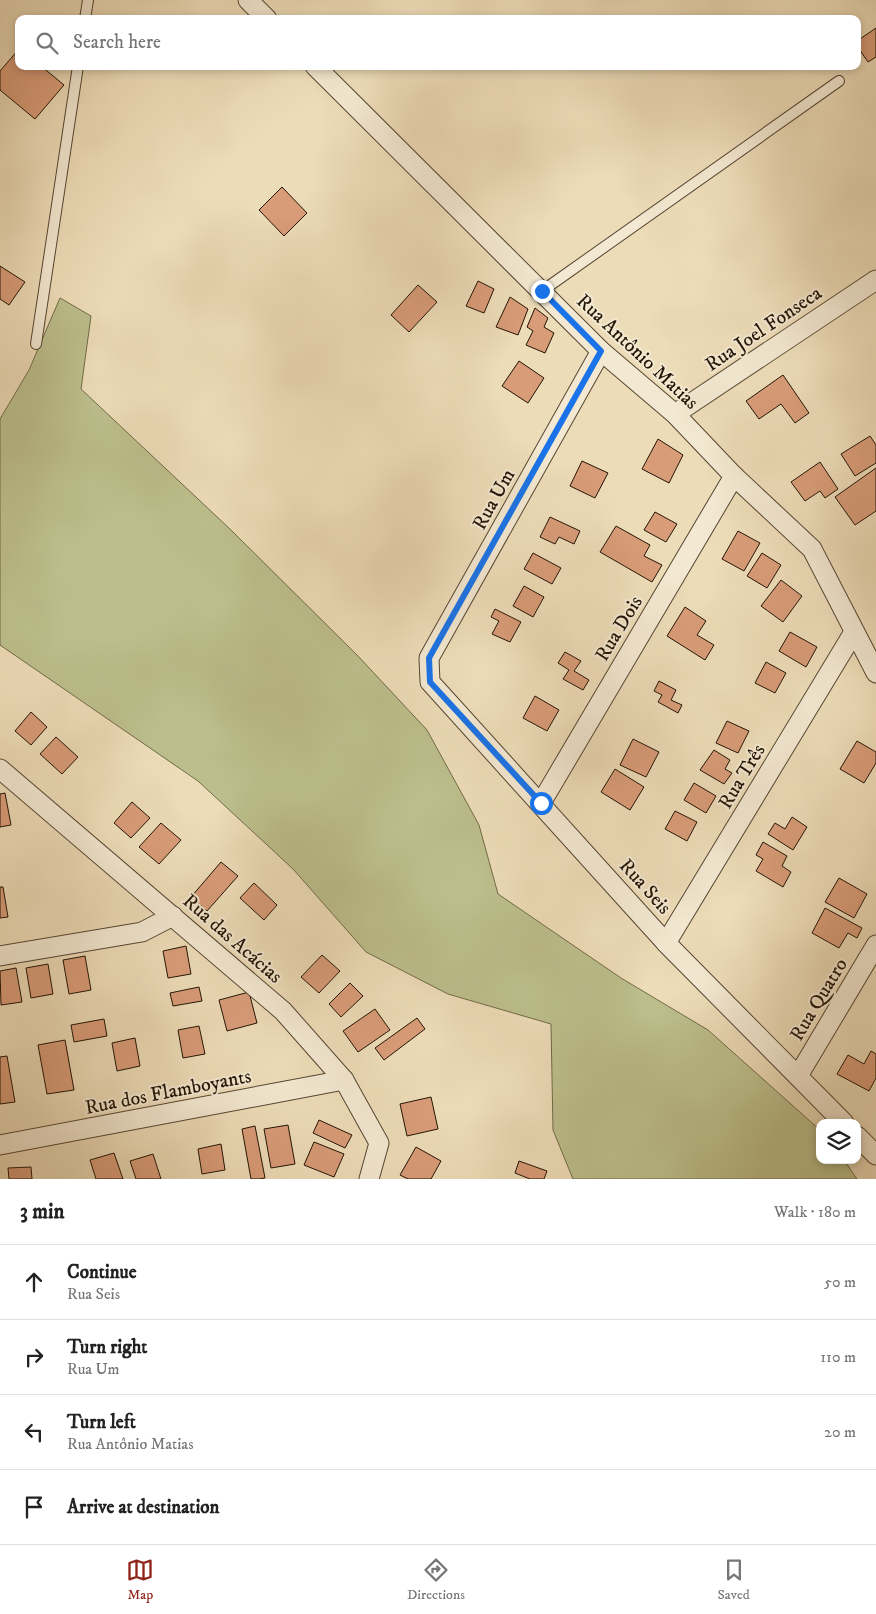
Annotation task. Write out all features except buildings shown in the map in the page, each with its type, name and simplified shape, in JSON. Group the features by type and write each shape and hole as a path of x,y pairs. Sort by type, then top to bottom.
{"street":[{"path":"248,0 263,15"},
{"name":"Rua Antônio Matias","path":"319,70 601,351 675,414 734,476 812,549 876,671"},
{"name":"Rua Joel Fonseca","path":"675,414 876,280"},
{"name":"Rua Um","path":"429,669 429,658 601,351"},
{"name":"Rua Dois","path":"541,803 734,476"},
{"name":"Rua Três","path":"666,943 854,632"},
{"name":"Rua Seis","path":"429,669 430,682 666,943 840,1119"},
{"name":"Rua das Acácias","path":"0,769 283,1011 344,1080 379,1143 368,1179"},
{"path":"0,956 142,932 173,916"},
{"name":"Rua Quatro","path":"798,1076 876,945"},
{"name":"Rua dos Flamboyants","path":"0,1145 344,1080"},
{"path":"861,1140 876,1155"}],"lane":[{"path":"86,15 88,0"},
{"path":"36,344 77,70"},
{"path":"542,291 838,80"}],"green space":[{"path":"60,298 91,316 81,389 231,530 358,656 427,730 479,825 498,894 621,978 708,1030 816,1126 816,1164 847,1164 857,1179 573,1179 553,1130 551,1024 448,994 366,952 293,869 198,781 0,645 0,419 29,370"}],"route":[{"path":"541,803 430,682 429,658 601,351 542,291"}]}
